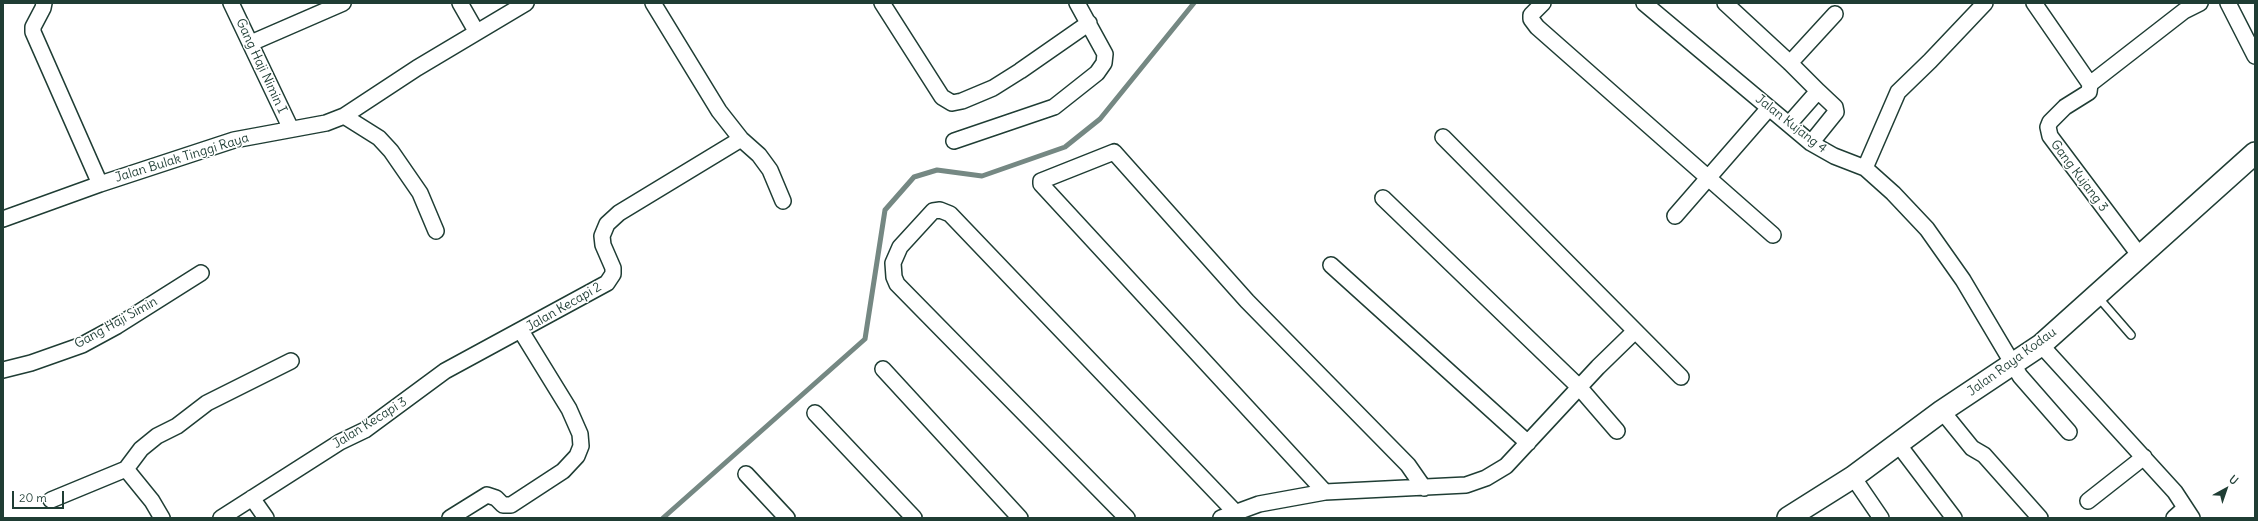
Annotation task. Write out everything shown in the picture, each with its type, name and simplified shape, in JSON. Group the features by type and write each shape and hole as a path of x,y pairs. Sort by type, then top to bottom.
{"street":[{"path":"44,3 43,8 32,27 33,32 100,184"},
{"name":"Gang Haji Nimin I","path":"231,3 291,129"},
{"path":"251,43 343,3"},
{"path":"460,3 476,31"},
{"name":"Jalan Bulak Tinggi Raya","path":"3,219 100,184 234,140 326,123 344,116 377,93 476,31 526,3"},
{"path":"653,3 719,111 741,139 759,155 770,170 783,201"},
{"path":"882,3 942,97 952,103 962,102 993,88 1020,72 1089,23"},
{"path":"954,140 1054,107 1097,73 1104,62 1105,54 1077,3"},
{"path":"1543,3 1531,15 1530,19 1537,27 1773,235"},
{"name":"Jalan Kujang 4","path":"1644,3 1812,143 1834,156 1865,168 1893,193 1927,230 1963,280 2020,376 2069,432"},
{"path":"1725,3 1835,107 1836,112 1812,143"},
{"path":"1865,168 1898,92 1930,61 1985,3"},
{"path":"2034,3 2090,84 2178,16 2200,3"},
{"path":"2228,3 2255,56"},
{"path":"1790,63 1835,14"},
{"name":"Gang Kujang 3","path":"2090,84 2089,92 2056,114 2050,122 2048,132 2140,256"},
{"path":"1789,124 1818,92"},
{"path":"1675,216 1769,108"},
{"path":"344,116 379,138 391,151 420,193 436,231"},
{"path":"1443,137 1681,377"},
{"name":"Jalan Kecapi 2","path":"450,518 487,495 496,498 503,505 511,505 563,471 577,456 581,446 580,434 569,409 521,331 610,279 613,268 603,245 602,236 607,224 620,213 741,139"},
{"path":"1325,492 1046,190 1041,182 1114,152 1248,301 1408,465 1424,488"},
{"name":"Jalan Raya Kodau","path":"1788,518 1853,477 1942,411 2040,345 2255,153"},
{"path":"1382,198 1579,387 1616,431"},
{"path":"1127,518 897,284 894,277 893,263 900,247 933,211 940,210 950,214 1228,515 1259,504 1325,492 1466,486 1486,478 1506,466 1579,387 1635,331"},
{"path":"1331,265 1528,443"},
{"name":"Gang Haji Simin","path":"3,370 32,363 82,344 117,326 201,273"},
{"name":"Jalan Kecapi 3","path":"221,518 340,442 365,430 445,371 521,331"},
{"path":"2040,345 2175,492 2184,515"},
{"path":"51,500 126,469 142,449 157,436 177,426 207,403 291,361"},
{"path":"883,369 1020,518"},
{"path":"1942,411 1972,448 1984,455 2040,518"},
{"path":"815,412 914,518"},
{"path":"1898,444 1954,518"},
{"path":"2088,501 2144,457"},
{"path":"126,469 152,501 162,518"},
{"path":"746,474 787,518"},
{"path":"1853,477 1881,518"},
{"path":"252,498 266,518"}],"lane":[{"path":"2096,296 2131,336"}],"waterway":[{"path":"663,518 865,339 885,210 914,177 937,170 982,176 1065,147 1100,119 1194,3"}]}
